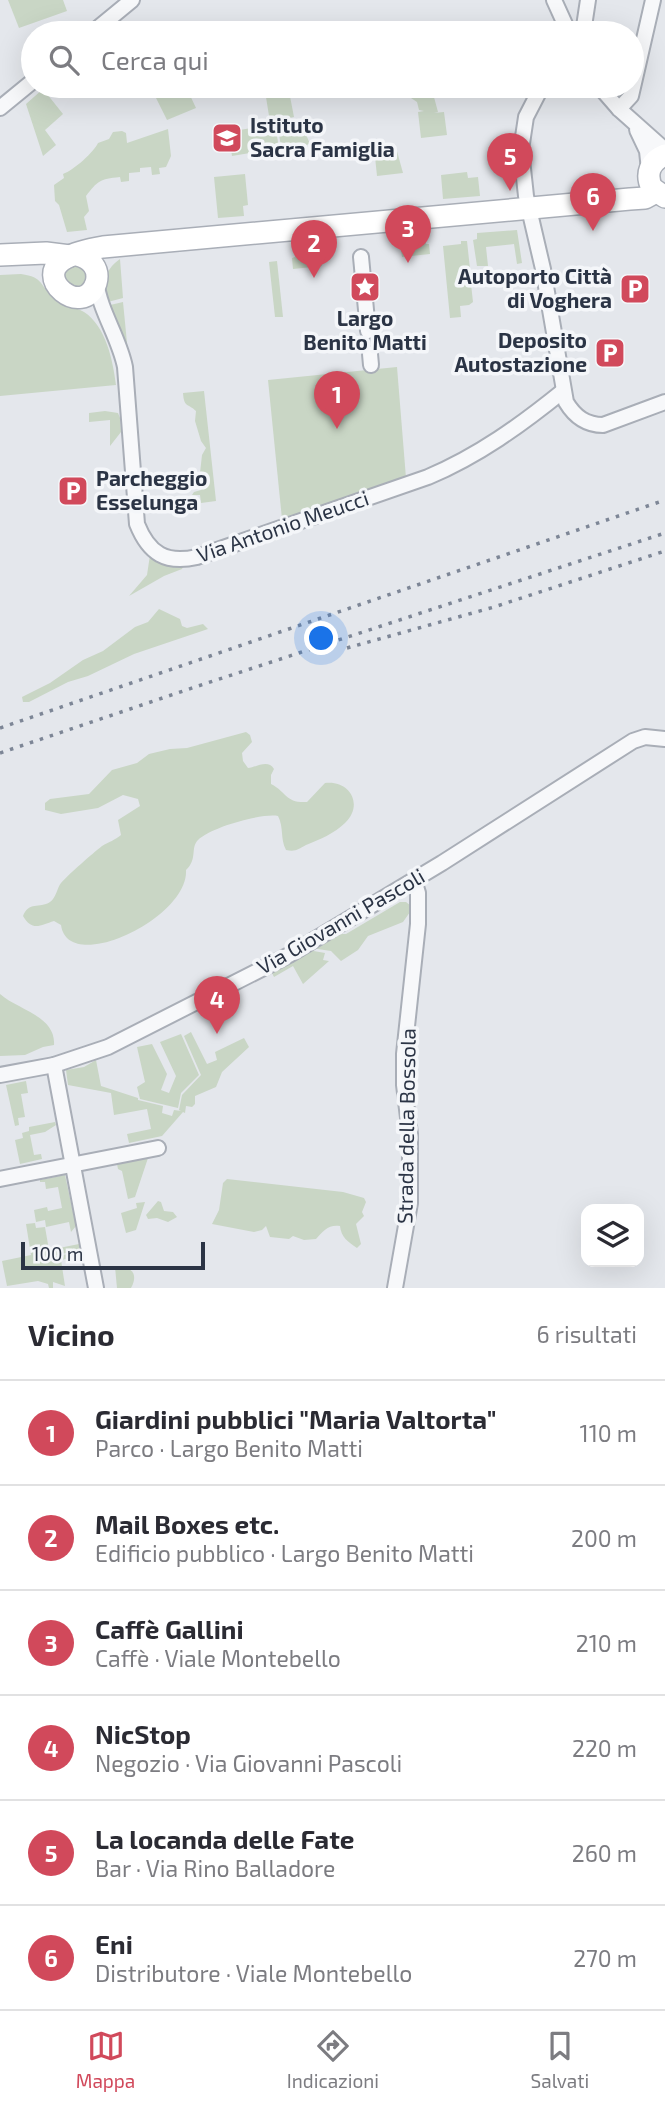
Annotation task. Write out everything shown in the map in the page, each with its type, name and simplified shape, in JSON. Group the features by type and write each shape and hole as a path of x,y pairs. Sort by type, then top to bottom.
{"street":[{"path":"107,21 132,0"},
{"path":"554,0 564,21"},
{"path":"585,21 589,0"},
{"path":"644,37 653,0"},
{"path":"0,107 21,90"},
{"path":"536,98 526,117 522,164 564,391 572,411 593,425 603,425 665,402"},
{"path":"610,98 665,150"},
{"path":"619,109 629,98"},
{"path":"57,286 56,268 64,258 112,246 625,200 657,179 645,145 633,122"},
{"path":"0,262 25,265 37,270 65,295 77,297 89,293 106,258 128,246"},
{"path":"0,255 74,255 88,259 96,277"},
{"path":"361,257 368,331"},
{"name":"Via Antonio Meucci","path":"96,277 102,306 116,337 125,367 137,524 149,546 161,556 176,560 209,553 458,465 564,391"},
{"name":"Via Antonio Meucci","path":"77,297 94,310 116,337"},
{"name":"Via Giovanni Pascoli","path":"0,1075 54,1065 108,1047 289,955 414,880 633,741 654,736 665,739"},
{"name":"Strada della Bossola","path":"395,1288 410,1203 410,1134 404,1085 404,1054 418,924 418,892 414,880"},
{"path":"54,1065 96,1288"},
{"path":"0,1179 158,1148"}],"green space":[{"path":"8,0 63,0 67,11 39,21 21,21 19,28"},
{"path":"33,98 50,98 63,114 45,130 56,145 43,156 26,104"},
{"path":"156,98 191,98 196,108 167,120"},
{"path":"266,98 290,98 294,117 270,122"},
{"path":"411,98 434,98 438,112 434,113 444,112 447,135 421,138 418,112 424,111 419,110 417,102"},
{"path":"295,121 305,132 310,144 282,151 277,124"},
{"path":"275,124 279,148 232,156 228,132"},
{"path":"168,129 171,156 166,167 159,168 160,174 152,175 151,167 140,168 140,172 129,173 129,181 121,182 120,177 100,182 86,196 89,211 84,217 87,230 67,232 59,205 55,201 54,185 64,178 63,174 73,169 98,143 109,139 113,132 126,133 127,143"},
{"path":"395,144 403,173 377,176 374,147"},
{"path":"467,172 468,178 478,177 480,196 443,199 441,175"},
{"path":"245,174 248,205 243,206 244,216 218,218 214,177"},
{"path":"517,230 522,263 517,264 514,244 486,247 488,266 477,266 473,240 477,239 477,233"},
{"path":"425,238 430,254 402,257 400,241"},
{"path":"461,241 467,241 470,269 465,276 471,284 473,302 460,306 461,317 450,318 443,246 461,244"},
{"path":"320,248 322,266 293,269 292,258 295,257 295,251"},
{"path":"120,259 123,298 104,303 107,273"},
{"path":"277,261 283,317 275,317 269,262"},
{"path":"76,265 84,268 87,276 84,284 76,287 68,284 65,276 68,268"},
{"path":"21,274 38,280 57,302 80,310 92,318 107,345 116,385 0,396 0,275"},
{"path":"123,302 128,353 106,306"},
{"path":"397,367 406,478 282,519 268,380"},
{"path":"204,391 216,501 201,503 200,495 192,495 201,490 204,484 200,473 202,455 206,448 195,421 196,411 185,403 183,393"},
{"path":"89,413 118,413 120,418 121,432 110,446 110,420 89,422"},
{"path":"150,555 162,564 183,567 129,596 147,575"},
{"path":"159,609 180,619 182,626 187,628 203,624 208,629 134,654 29,702 23,702 22,697 103,651 135,627 148,622"},
{"path":"246,732 252,742 242,753 243,761 248,768 266,764 272,766 274,769 271,784 290,799 307,802 325,783 341,785 347,790 354,802 351,816 345,823 327,836 292,851 286,850 284,846 278,816 249,819 214,830 196,843 182,888 169,906 150,922 127,935 104,943 84,945 69,939 61,925 54,921 33,926 26,921 23,916 25,911 52,900 61,883 69,875 102,846 121,835 118,820 140,806 138,799 123,795 98,808 61,814 45,810 45,803 50,799 89,794 112,770 137,763 149,754 187,748"},
{"path":"400,902 411,906 403,922 368,936 358,950 341,961 331,951 311,948 339,934 346,934"},
{"path":"308,950 325,953 323,960 329,961 303,984 293,966 274,977 271,971"},
{"path":"0,994 43,1020 53,1035 54,1045 25,1055 0,1056"},
{"path":"191,1032 207,1064 217,1060 215,1052 244,1038 249,1047 222,1072 216,1087 195,1096 195,1104 192,1107 186,1106 185,1113 183,1112 162,1136 129,1143 127,1134 151,1129 147,1109 114,1115 111,1093 68,1085 66,1070 84,1067 96,1060 101,1086 163,1106 162,1113 172,1116 174,1110 181,1111 182,1095 201,1075 184,1036"},
{"path":"181,1034 199,1075 181,1093 178,1108 140,1099 137,1087 145,1082 137,1047 152,1044 167,1074 161,1090 169,1093 176,1076 160,1042"},
{"path":"26,1081 28,1093 21,1094 25,1117 18,1118 19,1125 15,1126 6,1085"},
{"path":"55,1122 56,1125 45,1132 30,1135 34,1155 41,1154 42,1159 20,1164 15,1140 23,1138 22,1133 29,1131 29,1127"},
{"path":"148,1158 135,1197 128,1199 122,1171 117,1164"},
{"path":"65,1175 76,1226 71,1232 69,1222 46,1227 45,1220 36,1222 34,1210 62,1208 58,1187 46,1189 45,1182 40,1180"},
{"path":"227,1179 343,1192 364,1198 364,1216 356,1224 361,1244 357,1248 348,1241 340,1226 329,1227 316,1239 304,1240 293,1236 289,1239 270,1237 266,1226 254,1232 212,1224 219,1210 223,1183"},
{"path":"158,1201 164,1211 173,1212 177,1217 168,1222 157,1218 148,1219 146,1215"},
{"path":"145,1202 136,1230 126,1233 121,1213 137,1208 136,1203"},
{"path":"35,1223 36,1228 45,1227 49,1250 79,1244 80,1250 48,1257 69,1254 70,1258 61,1260 65,1286 53,1282 53,1288 49,1288 48,1284 38,1281 7,1286 2,1261 31,1255 26,1224"},
{"path":"120,1266 133,1273 131,1288 117,1288 115,1267"}],"tunnel":[{"path":"368,331 370,354"}],"railway":[{"path":"0,728 665,500"},
{"path":"0,753 665,533"},
{"path":"347,648 494,607 665,551"}],"place":[{"name":"Istituto Sacra Famiglia","path":"227,138"},
{"name":"La locanda delle Fate","path":"510,191"},
{"name":"Eni","path":"593,231"},
{"name":"Caffè Gallini","path":"408,263"},
{"name":"Mail Boxes etc.","path":"314,278"},
{"name":"Largo Benito Matti","path":"365,287"},
{"name":"Autoporto Città di Voghera","path":"635,289"},
{"name":"Deposito Autostazione","path":"610,353"},
{"name":"Giardini pubblici \"Maria Valtorta\"","path":"337,429"},
{"name":"Parcheggio Esselunga","path":"73,491"},
{"name":"NicStop","path":"217,1034"}]}
